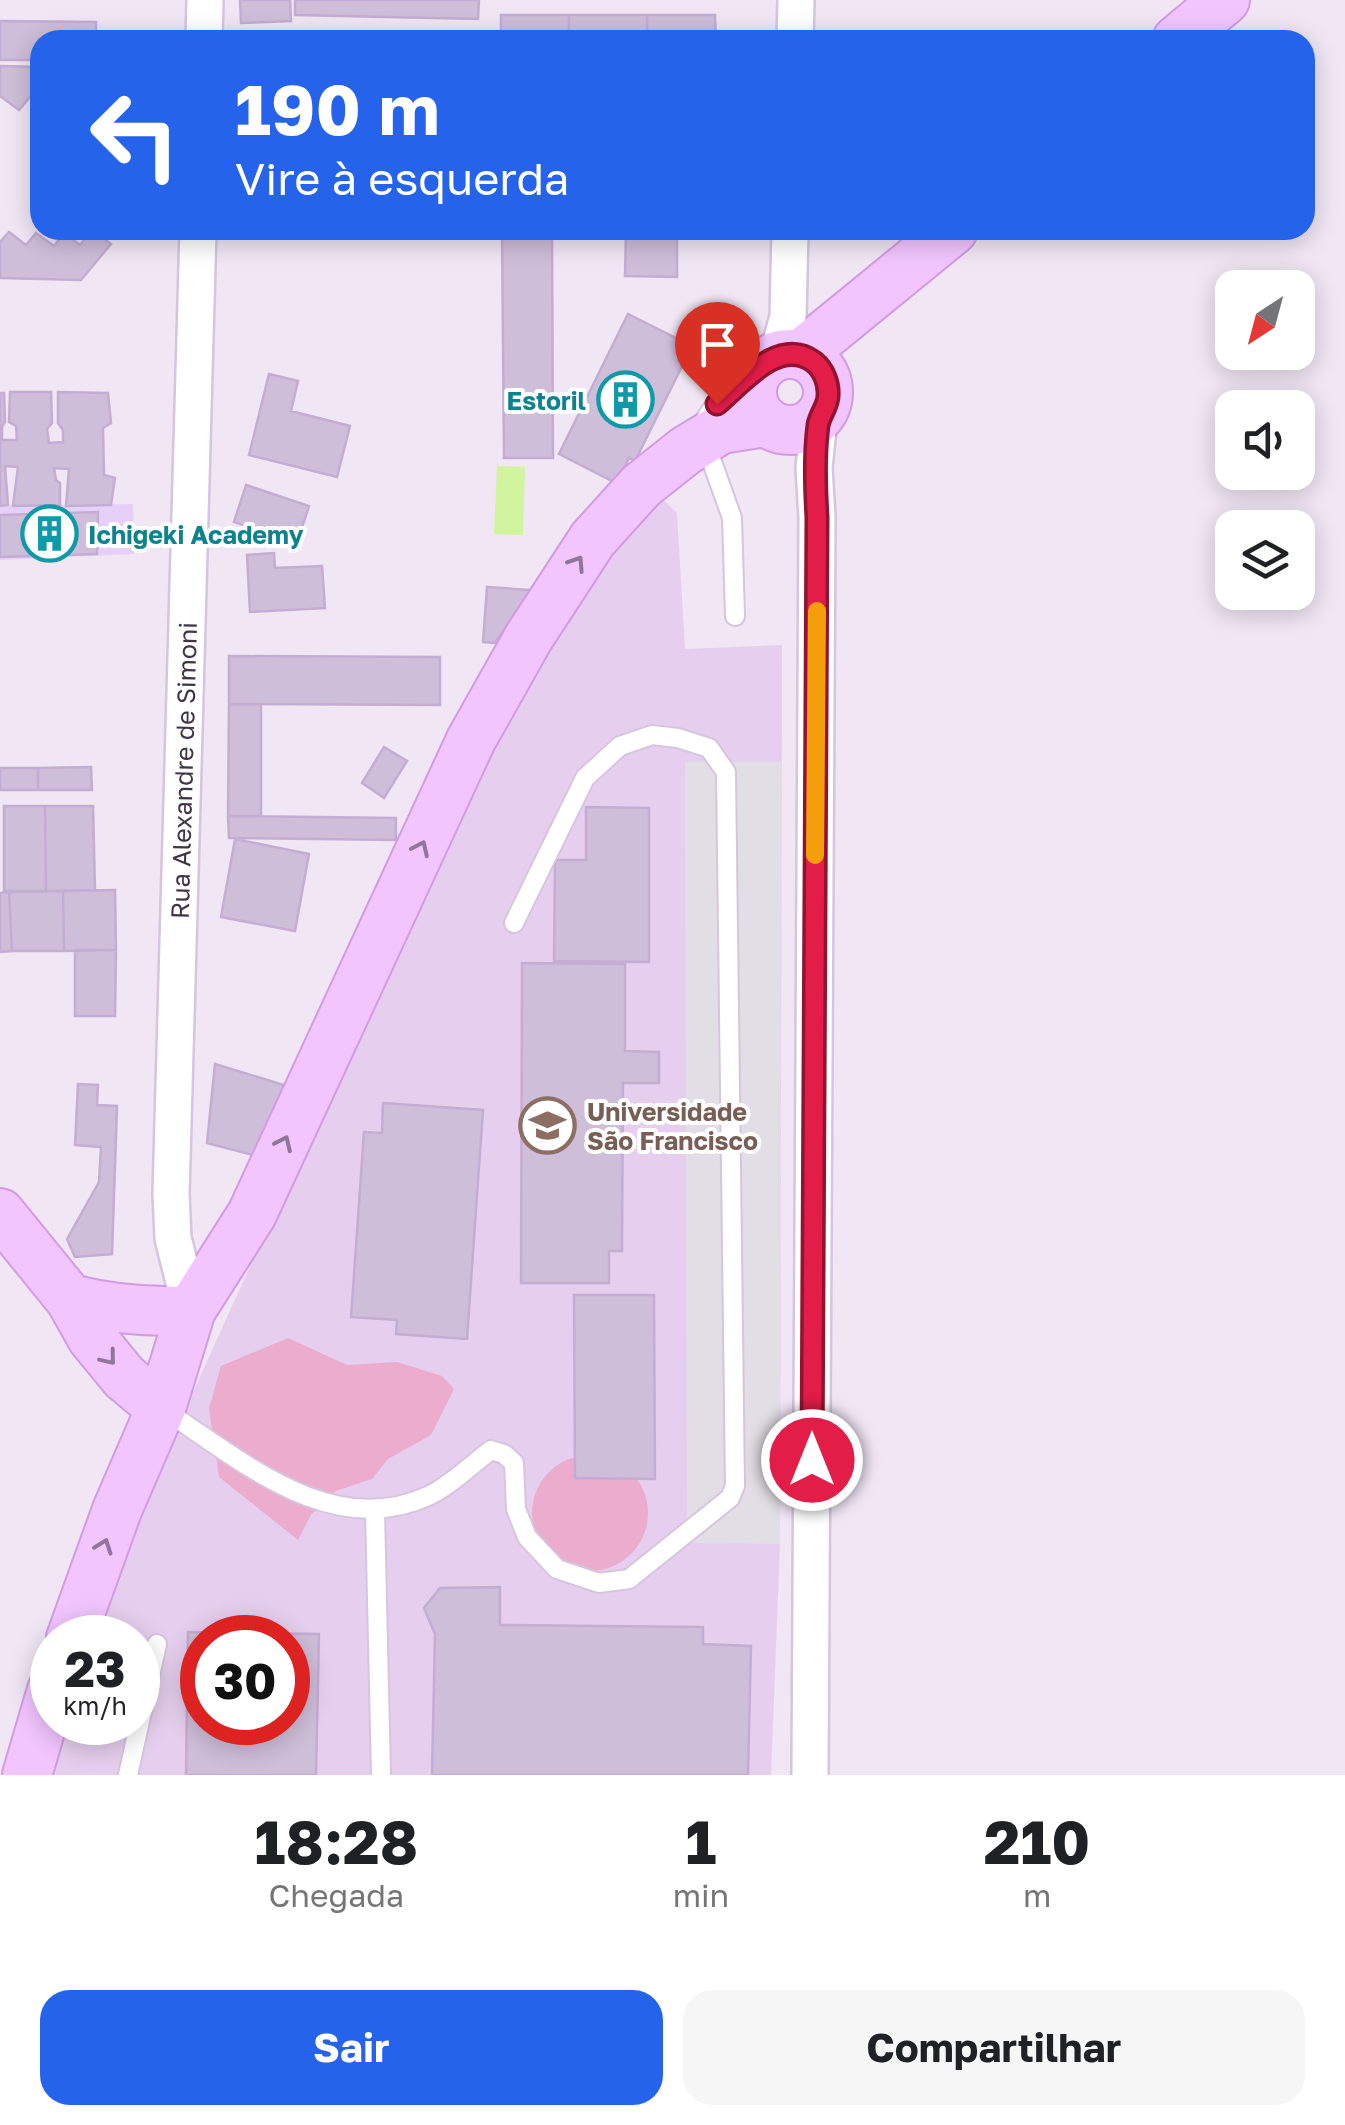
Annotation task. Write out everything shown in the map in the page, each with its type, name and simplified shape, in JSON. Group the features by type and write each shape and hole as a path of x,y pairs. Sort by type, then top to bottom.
{"street":[{"path":"204,30 205,0"},
{"path":"795,30 796,0"},
{"path":"1189,30 1225,0"},
{"name":"Rua Alexandre de Simoni","path":"191,1310 173,1238 170,1194 198,240"},
{"path":"79,1615 117,1510 161,1408 191,1310 252,1214 472,740 529,637 593,539 641,486 721,430 789,424 828,401 827,380 795,350 790,240"},
{"path":"810,1775 817,517 814,468 789,424 754,406 752,386 940,240"},
{"path":"0,1214 70,1299 92,1338 124,1377 161,1408"},
{"path":"70,1299 109,1309 150,1313 191,1310"},
{"path":"26,1775 35,1745"}],"lane":[{"path":"735,616 732,518 702,440 704,419 795,350"},
{"path":"161,1408 284,1487 331,1506 375,1512 430,1496 491,1450 504,1454 514,1463 516,1509 527,1537 558,1569 598,1583 629,1578 734,1492 726,772 709,748 652,735 620,746 585,778 514,923"},
{"path":"375,1512 381,1775"},
{"path":"128,1775 135,1745"}],"shaded area":[{"path":"497,466 525,467 523,535 494,534"},
{"name":"Universidade São Francisco","path":"658,495 677,513 685,649 782,645 780,1544 771,1775 41,1775 50,1745 160,1745 160,1615 98,1615 147,1494 521,667"},
{"path":"133,504 134,554 0,560 0,506"},
{"path":"685,762 781,762 780,1544 687,1543"},
{"path":"288,1338 347,1365 397,1362 442,1376 454,1389 431,1435 388,1459 372,1479 336,1491 311,1515 298,1540 219,1477 209,1408 221,1366"},
{"path":"590,1455 612,1459 631,1472 644,1491 648,1513 644,1535 631,1554 612,1567 590,1571 568,1567 549,1554 536,1535 532,1513 536,1491 549,1472 568,1459"}],"building":[{"path":"240,0 290,0 291,21 241,23"},
{"path":"295,0 479,0 478,19 295,15"},
{"path":"501,15 569,15 569,30 501,30"},
{"path":"569,15 647,15 647,30 569,30"},
{"path":"647,15 715,15 716,30 647,30"},
{"path":"0,21 96,22 96,30 30,30 30,60 0,60"},
{"path":"0,66 30,67 30,97 19,110 0,96"},
{"path":"9,232 26,245 30,240 46,240 54,246 59,240 73,240 80,245 84,240 106,240 111,244 81,280 0,278 0,242"},
{"path":"502,240 552,240 553,458 504,458"},
{"path":"626,240 677,240 677,277 625,276"},
{"name":"Estoril","path":"628,314 692,346 635,461 629,458 616,483 559,454"},
{"path":"269,374 298,381 291,411 350,426 337,477 249,455"},
{"path":"10,392 51,392 49,443 63,442 63,430 58,423 58,392 108,393 111,423 103,428 104,475 115,478 111,505 66,506 69,469 54,468 60,483 60,505 13,506 18,467 5,466 8,505 0,506 0,393 4,393 2,440 17,440 16,426 9,422"},
{"path":"246,485 309,506 297,543 234,522"},
{"name":"Ichigeki Academy","path":"98,512 97,554 0,557 0,515"},
{"path":"274,553 275,568 322,566 325,608 250,612 247,555"},
{"path":"487,587 531,590 495,643 483,642"},
{"path":"229,656 440,657 440,705 229,704"},
{"path":"229,704 261,704 261,816 228,816"},
{"path":"384,747 407,761 384,798 362,783"},
{"path":"91,767 92,790 38,790 38,768"},
{"path":"0,768 38,768 38,790 0,790"},
{"path":"4,806 45,806 46,891 4,891"},
{"path":"45,806 93,806 95,890 46,891"},
{"path":"586,807 649,808 649,962 554,961 555,860 586,860"},
{"path":"228,816 396,818 396,840 229,838"},
{"path":"235,839 309,854 295,931 221,917"},
{"path":"115,890 116,950 64,951 63,891"},
{"path":"63,891 64,951 12,951 9,892"},
{"path":"9,892 12,951 0,952 0,893"},
{"path":"75,950 116,950 115,1016 75,1016"},
{"path":"522,963 625,964 625,1051 659,1052 659,1083 623,1083 622,1251 609,1251 609,1283 521,1283"},
{"path":"215,1064 287,1086 257,1156 207,1143"},
{"path":"78,1084 98,1085 97,1105 117,1106 112,1254 75,1257 67,1239 99,1182 101,1147 75,1145"},
{"path":"383,1103 483,1110 467,1339 396,1334 397,1320 351,1317 364,1132 382,1133"},
{"path":"574,1295 654,1295 655,1479 575,1478"},
{"path":"500,1587 500,1625 703,1627 703,1644 751,1646 748,1775 432,1775 435,1634 424,1608 440,1588"},
{"path":"310,1634 319,1634 316,1775 186,1775 186,1745 310,1745"}],"slow traffic":[{"path":"815,855 817,611"}],"place":[{"name":"Estoril","path":"625,400"},
{"name":"Ichigeki Academy","path":"49,534"},
{"name":"Universidade São Francisco","path":"548,1125"}],"route":[{"path":"717,404 777,356 797,354 816,363 827,380 828,401 819,419 814,468 817,517 812,1460"}]}
